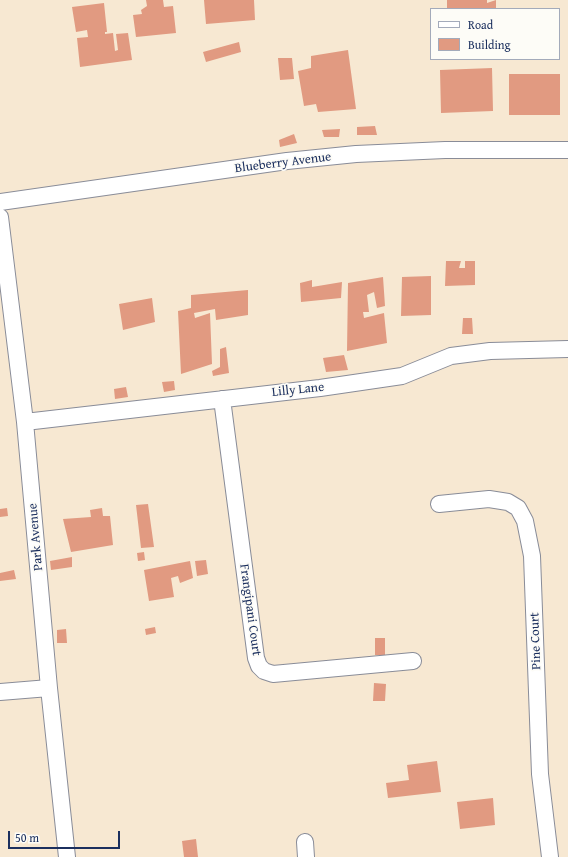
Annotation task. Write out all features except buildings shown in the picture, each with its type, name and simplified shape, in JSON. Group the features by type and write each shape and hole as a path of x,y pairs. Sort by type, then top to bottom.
{"street":[{"name":"Blueberry Avenue","path":"0,202 287,161 356,154 444,150 568,150"},
{"name":"Park Avenue","path":"0,217 25,422 49,688 67,857"},
{"name":"Lilly Lane","path":"25,422 320,388 402,376 452,356 459,355 490,351 568,350"},
{"name":"Frangipani Court","path":"222,399 256,658 259,666 264,671 273,674 413,661"},
{"name":"Pine Court","path":"439,504 489,500 508,502 518,508 525,521 532,556 540,774 550,857"},
{"path":"0,692 49,688"}]}
